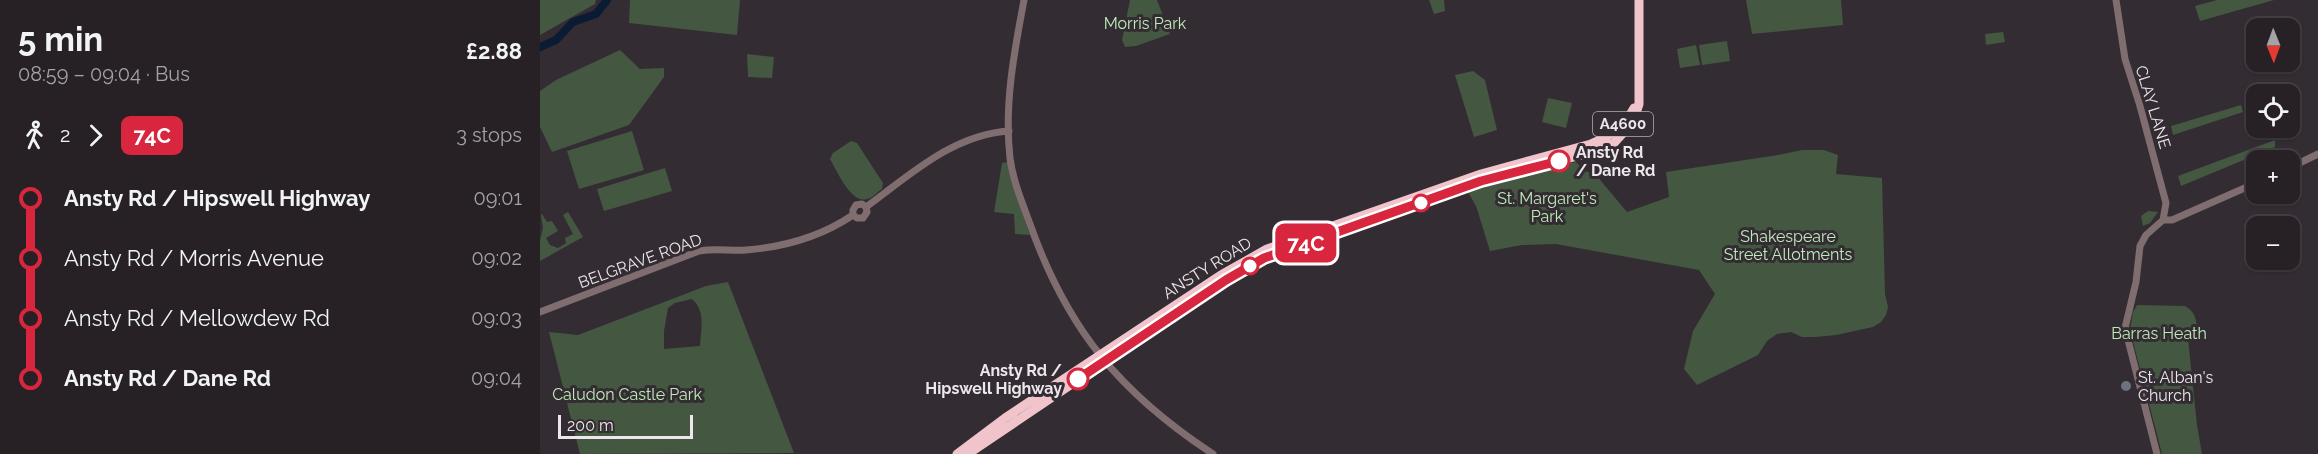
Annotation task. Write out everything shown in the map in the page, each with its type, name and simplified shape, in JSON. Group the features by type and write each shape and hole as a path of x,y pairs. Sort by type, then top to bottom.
{"highway":[{"name":"A4600","path":"1639,0 1639,70"},
{"name":"ANSTY ROAD","path":"1102,359 1230,269 1267,249 1481,174 1573,150 1605,138 1625,122 1636,102 1639,70"},
{"name":"ANSTY ROAD","path":"957,454 1000,423 1264,258 1481,181 1593,152 1614,143 1633,122 1639,104 1639,70"},
{"name":"ANSTY ROAD","path":"968,454 1000,423"}],"street":[{"path":"1024,0 1010,82 1009,131 1011,160 1018,193 1038,247 1063,301 1102,359 1156,412 1213,454"},
{"name":"CLAY LANE","path":"2116,0 2125,59 2164,196 2166,208 2163,220"},
{"name":"BELGRAVE ROAD","path":"540,312 699,251 752,249 790,243 820,233 853,215 859,219 863,218 867,212 866,207 944,150 989,134 1009,131"},
{"path":"2300,162 2317,154"},
{"path":"2157,454 2125,333 2136,282 2141,243 2149,232 2163,220 2172,220 2246,187"}],"green space":[{"path":"540,0 596,0 595,4 540,35"},
{"path":"630,0 740,0 737,35 629,23"},
{"name":"Morris Park","path":"1130,0 1157,0 1170,34 1136,46 1125,47 1122,40"},
{"path":"1429,0 1444,0 1445,11 1434,14"},
{"path":"1746,0 1841,0 1843,25 1752,34"},
{"path":"2217,0 2274,0 2200,21 2195,6"},
{"path":"2003,32 2005,42 1986,45 1985,34"},
{"path":"1727,41 1730,61 1702,65 1699,45"},
{"path":"1696,45 1700,65 1680,68 1677,49"},
{"path":"620,50 640,69 664,68 664,77 629,125 552,152 540,127 540,91 556,80"},
{"path":"747,54 774,57 772,78 748,77"},
{"path":"1473,71 1485,80 1497,130 1474,137 1455,75"},
{"path":"1548,98 1572,103 1566,128 1542,122"},
{"path":"2241,105 2243,112 2173,135 2171,126"},
{"path":"632,131 644,170 579,189 567,151"},
{"path":"2275,140 2275,147 2268,150 2248,150"},
{"path":"851,141 857,143 883,183 882,189 869,198 861,199 850,192 830,159 833,153"},
{"name":"Shakespeare Street Allotments","path":"1802,150 1824,150 1838,155 1836,174 1882,178 1885,294 1888,307 1886,315 1873,327 1836,335 1802,337 1791,332 1777,334 1767,341 1758,355 1697,385 1684,369 1693,331 1715,294 1699,270 1556,244 1522,245 1490,251 1476,206 1468,192 1521,175 1576,162 1585,171 1596,175 1627,212 1669,197 1666,172"},
{"path":"2246,151 2246,159 2181,186 2178,176"},
{"path":"1008,162 1030,235 1015,234 1014,214 994,212 1002,163"},
{"path":"665,168 672,191 604,211 597,189"},
{"path":"2148,211 2158,212 2150,223 2143,226 2141,216"},
{"path":"568,212 583,237 540,261 540,240 543,228 541,215 547,222 552,221 558,231 546,238 550,245 558,248 566,243 565,238 573,234 563,215"},
{"name":"Caludon Castle Park","path":"728,282 794,453 580,454 549,332 578,335 706,286","holes":["692,299 702,321 700,346 664,349 668,308 675,303"]},
{"name":"Barras Heath","path":"2137,305 2185,306 2194,316 2197,328 2187,329 2202,454 2162,454 2130,330 2133,312"}],"waterway":[{"path":"540,47 556,40 573,22 596,14 607,0"}],"bus line":[{"name":"74C","path":"1078,379 1226,280 1264,258 1481,181 1559,161"}],"place":[{"name":"Ansty Rd / Dane Rd","path":"1559,161"},
{"name":"Ansty Rd / Hipswell Highway","path":"1078,379"},
{"name":"St. Alban's Church","path":"2126,386"}],"park label":[{"name":"St. Margaret's Park","path":"1547,207"}]}
